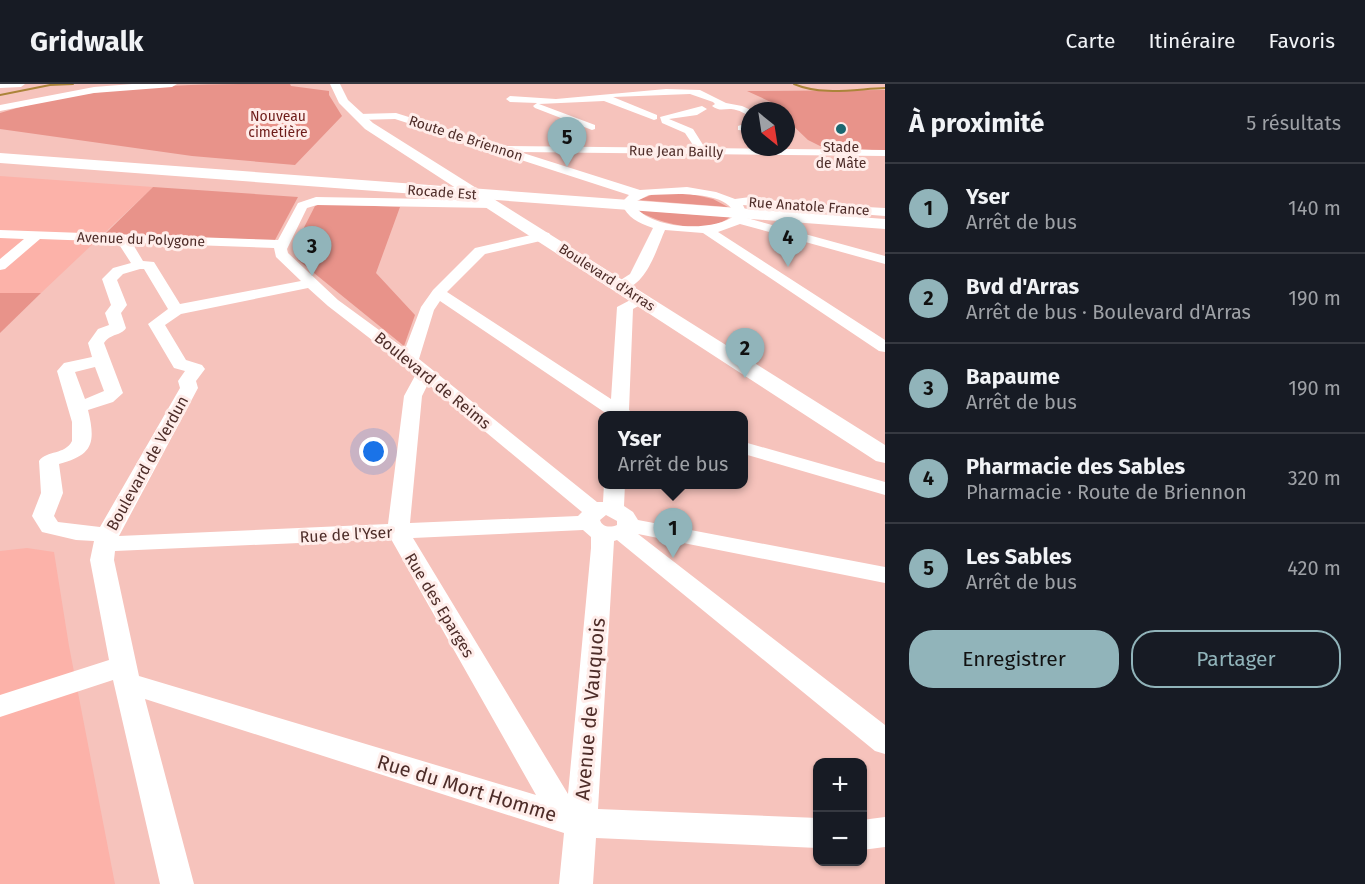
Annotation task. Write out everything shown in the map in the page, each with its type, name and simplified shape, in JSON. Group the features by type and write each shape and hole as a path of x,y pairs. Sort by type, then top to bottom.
{"highway":[{"path":"0,146 166,167"},
{"name":"Rocade Est","path":"0,156 885,219"},
{"name":"Rocade Est","path":"0,156 131,168 885,224"},
{"path":"0,166 131,168"}],"main road":[{"path":"0,106 61,92 136,84"},
{"path":"0,106 94,90 172,84"},
{"name":"Boulevard d'Arras","path":"339,86 343,100 359,117 885,456"}],"street":[{"path":"0,85 21,84"},
{"path":"510,99 571,102 690,91 710,97 724,106"},
{"path":"608,97 654,117 651,119 665,119 694,113 704,108 724,106 741,108"},
{"path":"538,101 536,104 540,107 592,127"},
{"name":"Route de Briennon","path":"359,117 396,116 503,149 635,196"},
{"path":"665,119 689,131 702,151"},
{"name":"Rue Jean Bailly","path":"503,149 885,153"},
{"name":"Rue Anatole France","path":"635,196 668,190 692,191 715,195 733,203 750,201 791,207 885,212"},
{"path":"635,196 627,203 627,208 632,214 661,225 705,229 726,226 739,219 885,260"},
{"path":"282,244 302,206 308,203 325,200 488,202"},
{"path":"733,203 741,211 739,219"},
{"path":"620,285 636,277 661,225"},
{"path":"705,229 885,347"},
{"name":"Avenue du Polygone","path":"0,234 282,244"},
{"path":"0,266 37,235"},
{"path":"398,531 413,396 426,310 438,293 480,250 543,236"},
{"path":"132,239 127,246 139,265"},
{"name":"Boulevard de Reims","path":"282,244 280,254 311,282 885,742"},
{"path":"101,360 70,367 66,371 77,408 107,398 114,393 96,342 104,332 118,328 113,314 119,305 109,279 118,272 139,265 149,265 176,310 311,282"},
{"path":"438,293 616,411"},
{"path":"622,411 625,307 641,300"},
{"name":"Boulevard de Verdun","path":"176,310 156,324 180,364 195,369 187,381 189,388 105,539 102,560 125,675 177,884"},
{"name":"Rue de l'Yser","path":"77,408 84,439 70,454 49,461 52,494 43,516 50,527 105,539 398,531 608,522 885,575"},
{"path":"748,449 885,489"},
{"name":"Avenue de Vauquois","path":"576,884 573,821 603,548 614,489"},
{"name":"Rue des Eparges","path":"398,531 573,821"},
{"path":"0,705 125,675"},
{"name":"Rue du Mort Homme","path":"125,675 573,821 813,833"},
{"path":"867,834 885,832"}],"shaded area":[{"path":"0,176 153,187 41,293 0,293"},
{"path":"27,548 54,552 69,646 115,884 0,884 0,551"}],"green space":[{"name":"Nouveau cimetière","path":"290,84 329,91 329,95 342,116 295,165 192,156 0,129 0,113 71,96 180,86"},
{"name":"Stade de Mâte","path":"885,90 885,151 820,146 808,140 795,128 795,102 771,102 747,91"},
{"path":"153,187 298,197 275,240 104,235"},
{"path":"687,193 713,199 728,207 638,200 654,194"},
{"path":"321,204 400,207 376,273 415,315 404,346 298,260 294,247 315,206"},
{"path":"636,210 730,217 720,223 696,227 657,220"},
{"path":"0,293 41,293 0,333"}],"waterway":[{"path":"0,95 50,85 73,84"},
{"path":"794,84 827,91 885,88"}],"place":[{"name":"Stade de Mâte","path":"841,129"},
{"name":"Les Sables","path":"567,167"},
{"name":"Pharmacie des Sables","path":"788,267"},
{"name":"Bapaume","path":"312,276"},
{"name":"Bvd d'Arras","path":"745,378"},
{"name":"Yser","path":"673,558"}]}
